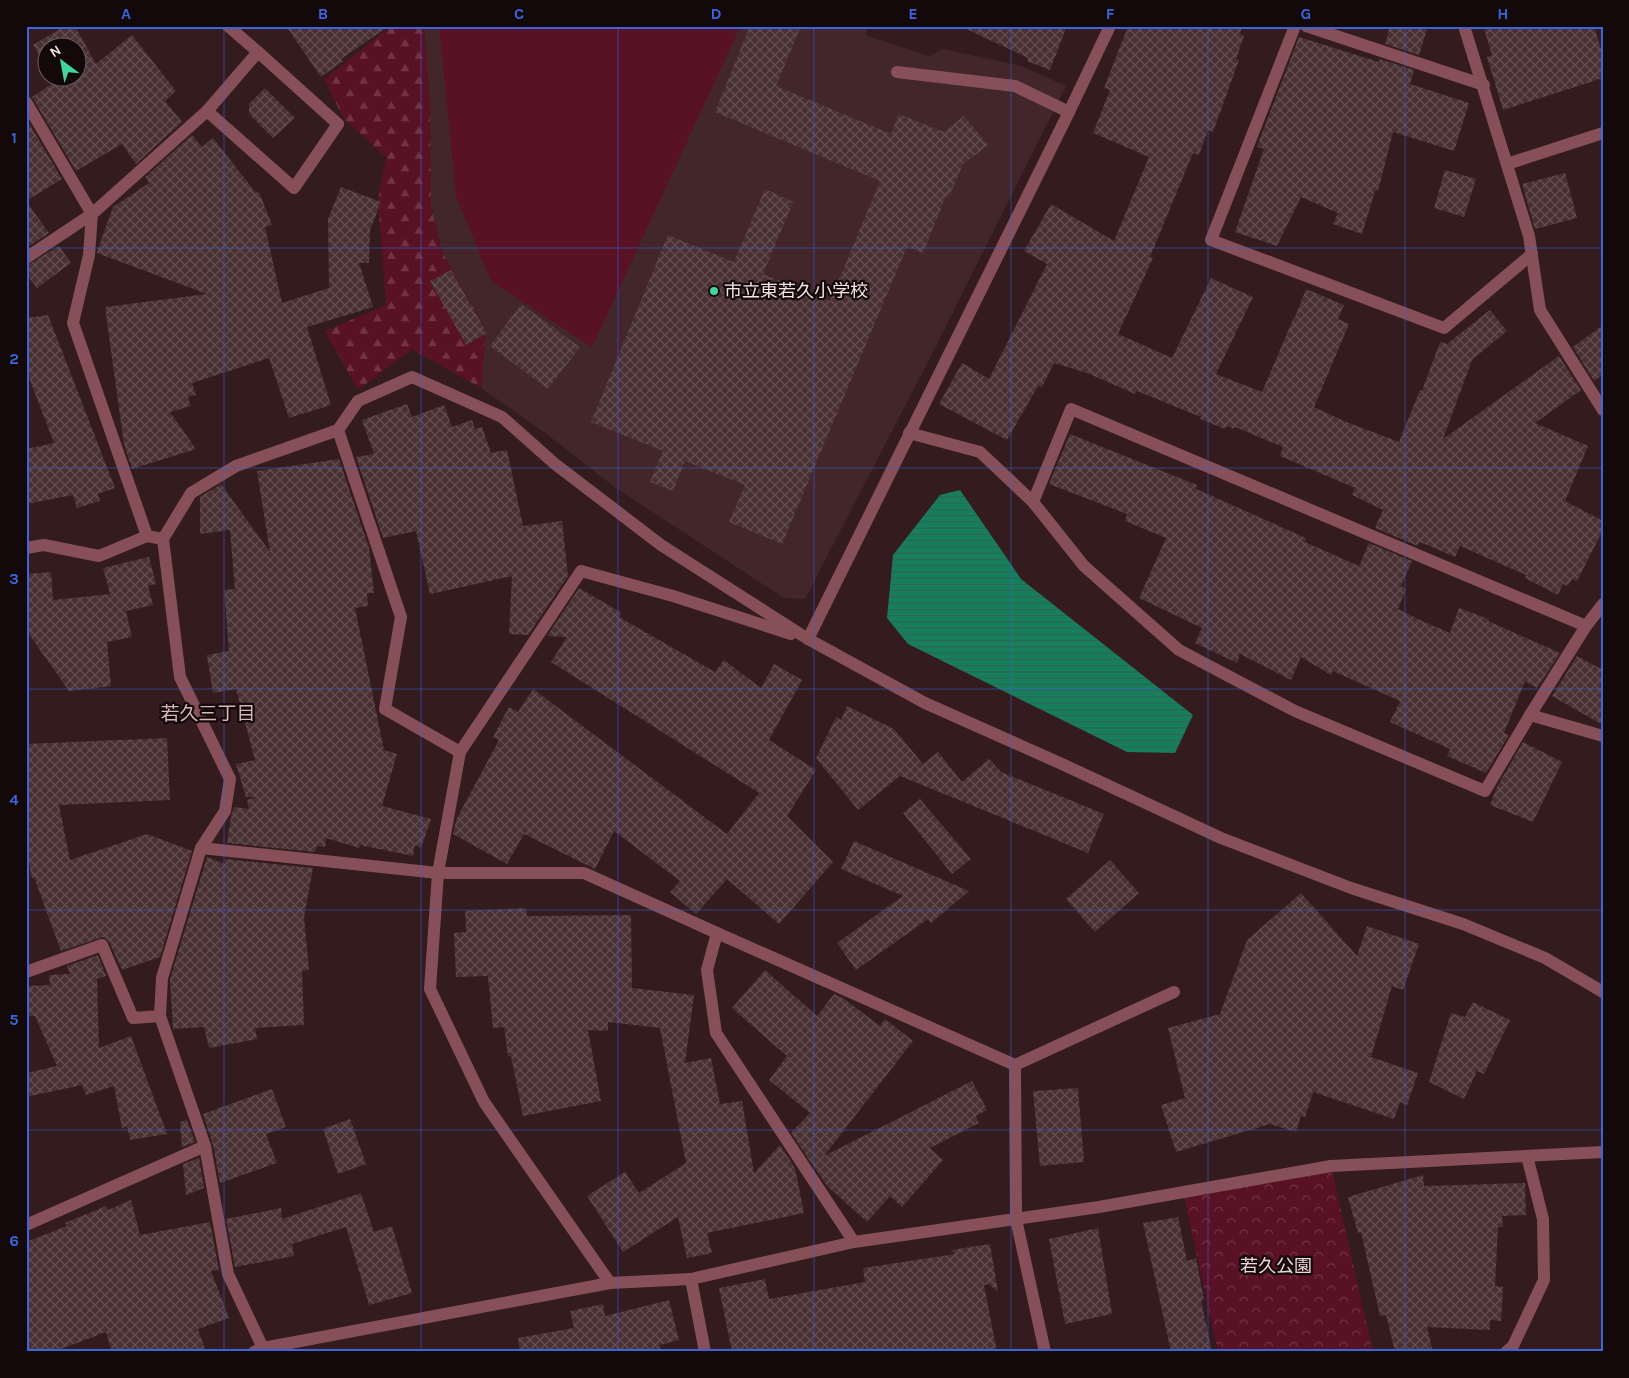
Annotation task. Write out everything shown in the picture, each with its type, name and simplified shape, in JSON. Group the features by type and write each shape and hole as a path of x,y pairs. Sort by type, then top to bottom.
{"street":[{"path":"207,112 294,188 338,124 228,26"},
{"path":"808,639 1110,26"},
{"path":"1295,26 1211,240 1444,328 1532,254"},
{"path":"1306,26 1484,85"},
{"path":"1464,26 1484,85 1529,236 1540,310 1603,410"},
{"path":"26,258 92,214 207,112 258,52"},
{"path":"897,72 1015,86 1069,112"},
{"path":"26,102 92,214 89,256 73,323 147,536"},
{"path":"1507,164 1603,133"},
{"path":"1603,992 1545,958 1472,928 1351,888 1222,838 925,703 808,639 662,545 555,464 502,417 412,377 358,401 338,430 236,466 191,493 163,539 180,677 230,779 225,811 201,848 162,978 160,1016 205,1146 228,1274 258,1350 610,1283 691,1279 854,1242 1098,1207 1331,1166 1603,1152"},
{"path":"1033,502 1071,409 1586,626"},
{"path":"338,430 401,617 385,709 460,752"},
{"path":"909,433 980,452 1033,502 1084,566 1179,650 1295,711 1485,791 1586,626 1603,604"},
{"path":"26,548 44,545 99,556 147,536 163,539"},
{"path":"610,1283 484,1102 430,989 438,873 460,752 581,571 673,596 808,639"},
{"path":"1530,715 1603,736"},
{"path":"201,848 438,873 584,873 1015,1065 1174,992"},
{"path":"717,933 707,970 716,1034 854,1242"},
{"path":"26,972 102,945 133,1018 160,1016"},
{"path":"1015,1065 1016,1219 1045,1352"},
{"path":"26,1225 205,1146"},
{"path":"1506,1352 1513,1346 1544,1280 1544,1219 1527,1156"},
{"path":"691,1279 705,1352"}],"shaded area":[{"name":"市立東若久小学校","path":"424,26 869,26 865,35 929,56 943,49 1021,66 1066,86 932,354 805,599 784,598 613,486 548,435 481,388 486,330 442,252 431,207 430,107"},
{"path":"960,490 1021,579 1193,715 1175,753 1127,752 908,644 887,618 893,555 940,495"}],"green space":[{"path":"389,26 424,26 430,107 431,207 442,252 486,330 481,388 412,349 358,390 325,331 386,305 378,200 386,157 344,119 324,79 389,28"},
{"path":"439,26 738,26 739,29 592,347 491,281 456,196"},
{"name":"若久公園","path":"1331,1166 1373,1352 1218,1352 1183,1192"}],"building":[{"path":"65,26 75,26 82,38 45,38"},
{"path":"286,26 389,26 341,59 343,61 321,77"},
{"path":"750,26 801,26 776,86 891,134 899,114 944,132 964,116 988,145 963,164 949,197 946,196 923,253 907,247 782,544 729,522 745,485 685,461 673,491 650,482 663,451 591,422 668,235 734,262 765,189 793,202 763,274 830,301 880,181 715,112"},
{"path":"960,26 1067,26 1050,70 1027,61 1028,58"},
{"path":"1128,26 1242,26 1240,34 1244,36 1236,59 1239,60 1213,132 1208,130 1199,155 1193,153 1150,257 1153,258 1118,334 1172,358 1211,278 1253,297 1216,374 1262,392 1306,289 1344,305 1338,319 1349,324 1314,407 1344,421 1399,442 1420,390 1422,391 1440,342 1447,344 1490,310 1507,331 1472,360 1443,439 1559,356 1581,390 1535,423 1588,446 1565,501 1603,521 1603,530 1577,581 1572,579 1568,586 1563,584 1558,595 1525,578 1526,575 1460,546 1455,557 1420,542 1418,546 1375,528 1383,510 1352,495 1355,488 1280,456 1283,447 1235,427 1234,429 1227,426 1225,429 1200,419 1201,417 1137,391 1135,394 1087,373 1054,363 1042,387 1038,386 1007,440 939,404 962,363 989,379 1047,264 1024,251 1051,204 1114,241 1149,157 1093,133 1110,90 1104,88"},
{"path":"1390,26 1428,26 1419,55 1385,44"},
{"path":"1483,26 1594,26 1603,56 1603,78 1503,110 1487,57 1492,55"},
{"path":"132,35 176,91 165,101 182,122 136,164 122,144 76,171 32,97 46,88 88,88 88,50 96,64"},
{"path":"1299,37 1379,62 1380,59 1414,70 1410,84 1469,103 1454,151 1393,132 1378,191 1375,191 1362,234 1333,224 1338,213 1301,197 1277,246 1235,232 1264,149 1257,147"},
{"path":"38,42 38,53 33,45"},
{"path":"265,88 295,118 273,138 249,114 249,104"},
{"path":"26,118 62,179 26,201"},
{"path":"192,135 202,147 213,138 256,193 259,192 272,225 265,227 282,303 329,288 328,219 341,187 381,202 370,230 369,263 359,263 373,307 307,327 331,405 289,418 269,358 192,383 196,395 188,397 191,406 170,412 196,449 132,469 124,444 105,307 207,294 97,253 113,207 149,183 145,177"},
{"path":"1445,170 1476,179 1464,217 1434,208"},
{"path":"1565,173 1577,218 1535,229 1522,184"},
{"path":"26,201 49,233 26,248"},
{"path":"59,246 71,263 37,288 26,274 26,266"},
{"path":"451,270 487,333 466,345 430,281"},
{"path":"521,304 580,347 548,389 490,346"},
{"path":"48,315 115,488 98,494 100,501 77,508 73,495 26,504 26,449 54,443 26,370 26,318"},
{"path":"1603,325 1603,375 1594,381 1573,347"},
{"path":"407,404 412,417 444,405 452,427 472,420 475,429 482,427 491,453 507,450 523,526 562,521 568,576 528,635 509,634 512,576 430,594 416,531 383,538 356,457 374,454 362,420"},
{"path":"1070,434 1197,485 1196,489 1306,538 1305,542 1359,566 1369,543 1412,561 1401,586 1406,589 1398,609 1420,620 1450,633 1459,608 1489,619 1488,621 1560,653 1537,688 1525,681 1504,733 1509,735 1486,773 1447,756 1450,749 1390,722 1400,701 1333,671 1331,675 1301,657 1291,680 1240,654 1237,663 1195,643 1202,628 1139,598 1166,538 1125,521 1127,514 1049,484"},
{"path":"339,459 369,548 374,593 367,593 368,606 355,608 384,750 397,754 382,806 431,819 421,848 415,845 413,856 360,845 359,848 326,838 325,847 317,846 315,852 227,843 234,807 249,809 247,800 257,797 246,797 236,764 255,760 236,689 213,693 207,655 229,651 224,590 235,589 230,530 200,534 200,497 221,484 270,552 257,471"},
{"path":"149,557 156,584 148,586 153,605 126,611 132,637 107,642 111,686 69,691 26,630 26,574 51,572 53,600 110,594 103,568"},
{"path":"579,588 622,613 619,617 715,672 724,660 761,688 774,664 802,680 769,740 816,770 787,816 833,862 779,924 727,879 696,914 670,892 680,881 614,831 595,869 524,834 507,864 453,834 456,820 499,740 493,737 509,707 518,712 533,689 727,834 759,793 551,662 567,637 547,636"},
{"path":"1577,656 1603,670 1603,725 1552,696"},
{"path":"847,706 894,729 923,764 938,752 962,782 989,759 1001,772 1104,814 1088,853 900,776 858,810 816,758 836,717 841,720"},
{"path":"167,738 170,800 59,805 70,860 147,834 192,851 160,957 122,970 109,942 103,937 61,951 34,877 32,878 26,852 26,744"},
{"path":"1523,742 1562,762 1533,822 1490,805 1497,787"},
{"path":"920,799 971,859 952,874 903,813"},
{"path":"854,841 969,891 931,923 928,919 856,970 837,943 903,896 841,869"},
{"path":"207,857 225,864 225,859 313,868 304,917 309,970 302,971 304,1025 255,1028 257,1039 209,1048 204,1027 173,1029 170,979"},
{"path":"1110,860 1139,893 1095,932 1066,899"},
{"path":"1301,893 1357,956 1367,926 1419,944 1403,990 1392,986 1371,1057 1418,1073 1407,1105 1400,1102 1394,1119 1313,1092 1305,1117 1301,1116 1296,1132 1270,1124 1176,1152 1161,1105 1185,1098 1168,1028 1220,1014 1247,940"},
{"path":"526,908 527,916 631,915 632,988 694,995 685,1063 711,1058 720,1104 742,1101 754,1173 780,1145 795,1168 804,1213 707,1233 712,1253 687,1258 678,1217 623,1252 587,1196 625,1172 639,1193 686,1163 660,1028 608,1022 608,1031 588,1030 601,1101 523,1116 511,1056 508,1056 504,1027 493,1028 488,976 456,977 454,933 466,932 465,911"},
{"path":"98,955 106,976 97,979 99,1048 131,1036 167,1134 130,1140 127,1126 122,1128 114,1086 86,1095 82,1085 26,1097 26,1073 57,1066 35,1016 26,1016 26,986 50,985 49,975 70,974 67,966"},
{"path":"765,970 817,1016 834,994 843,998 880,1026 885,1019 913,1041 824,1156 972,1081 987,1110 976,1116 979,1123 930,1148 943,1160 902,1207 890,1196 867,1222 827,1186 791,1133 810,1113 769,1080 787,1056 732,1008"},
{"path":"1473,1002 1510,1020 1484,1074 1477,1071 1464,1099 1429,1082 1451,1013 1465,1017"},
{"path":"1078,1088 1084,1162 1040,1166 1033,1091"},
{"path":"272,1089 286,1127 266,1134 277,1163 220,1183 213,1145 203,1114"},
{"path":"350,1119 366,1164 338,1174 323,1129"},
{"path":"187,1120 195,1142 182,1147 180,1122"},
{"path":"199,1158 204,1188 186,1195 183,1164"},
{"path":"1423,1175 1424,1186 1525,1183 1526,1215 1502,1216 1503,1227 1498,1227 1495,1286 1503,1287 1501,1321 1490,1320 1490,1330 1427,1327 1433,1352 1395,1352 1386,1315 1380,1316 1361,1232 1358,1233 1348,1197"},
{"path":"361,1193 374,1232 392,1226 412,1293 369,1305 346,1227 292,1244 294,1256 235,1267 226,1219 281,1208 282,1219"},
{"path":"131,1200 140,1235 210,1222 219,1270 211,1271 229,1318 198,1329 206,1352 112,1352 106,1332 53,1352 26,1352 26,1242 67,1226 65,1223 106,1206 108,1210"},
{"path":"1178,1217 1187,1261 1196,1258 1204,1300 1201,1300 1212,1352 1171,1352 1143,1223"},
{"path":"1098,1228 1112,1314 1065,1324 1049,1239"},
{"path":"990,1244 998,1292 989,1284 984,1285 997,1352 732,1352 719,1288 765,1279 769,1299 865,1282 863,1268 955,1254 951,1250"},
{"path":"669,1300 679,1340 660,1345 662,1352 520,1352 518,1338 574,1328 570,1311 603,1304 605,1316"}],"place":[{"name":"市立東若久小学校","path":"714,291"}],"district":[{"name":"若久三丁目","path":"208,714"}]}
